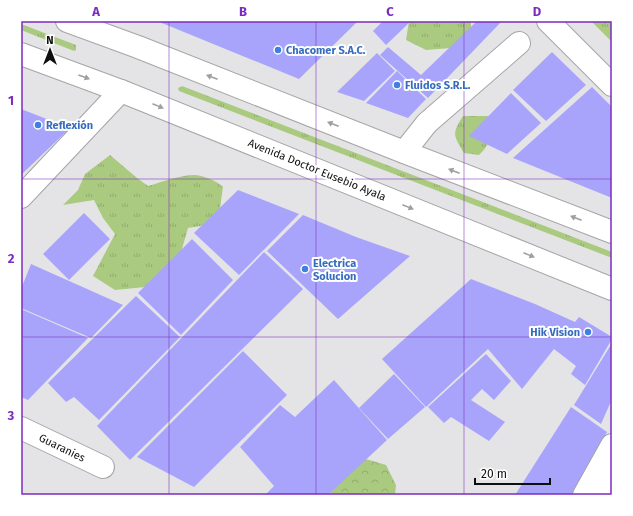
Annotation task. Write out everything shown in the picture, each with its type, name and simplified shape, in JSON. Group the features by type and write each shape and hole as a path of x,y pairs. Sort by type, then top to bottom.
{"main road":[{"path":"67,21 612,232"},
{"path":"548,21 612,85"},
{"path":"404,152 427,123 518,43"},
{"name":"Avenida Doctor Eusebio Ayala","path":"21,54 121,91 612,289"},
{"path":"21,197 121,91"},
{"name":"Guaranies","path":"21,428 103,468"},
{"path":"584,495 612,445"},
{"path":"602,495 612,477"}],"green space":[{"path":"409,21 471,21 471,29 451,48 426,50 406,40"},
{"path":"591,21 612,21 612,42"},
{"path":"21,24 76,45 76,50 74,51 21,30"},
{"path":"182,86 612,252 612,258 179,91 178,88"},
{"path":"463,116 488,116 490,128 489,142 479,155 464,153 456,139 455,131"},
{"path":"110,155 148,186 177,177 194,175 209,179 223,187 220,208 212,224 188,228 182,249 179,281 166,285 115,290 93,276 115,234 103,218 94,200 63,205 78,190 85,174"},
{"path":"366,459 386,465 396,485 395,495 330,495 336,465"}],"building":[{"name":"Chacomer S.A.C.","path":"157,21 358,21 299,79"},
{"path":"383,21 411,21 386,45 373,31"},
{"path":"477,21 502,21 428,98 380,55 388,47 421,75"},
{"path":"552,52 586,85 546,121 513,90"},
{"path":"377,53 395,71 364,101 337,92"},
{"name":"Fluidos S.R.L.","path":"397,71 426,99 408,118 366,103"},
{"path":"592,87 612,107 612,198 513,158"},
{"path":"511,93 541,123 507,154 469,136"},
{"path":"21,109 70,128 21,175"},
{"path":"238,190 299,214 239,275 194,233"},
{"path":"84,213 110,239 69,280 43,254"},
{"path":"303,215 356,237 410,256 338,319 267,251"},
{"path":"192,239 233,280 181,335 138,293"},
{"path":"264,252 303,289 130,460 97,426"},
{"path":"31,264 123,305 91,338 21,308 21,289"},
{"path":"471,279 535,304 575,322 579,317 612,337 585,385 571,374 576,366 554,349 522,389 488,349 426,407 382,359"},
{"path":"136,296 180,337 99,420 74,397 66,402 48,383"},
{"path":"21,309 88,338 28,400 21,397"},
{"path":"612,343 612,399 601,424 574,405"},
{"path":"243,351 287,395 194,487 137,457"},
{"path":"486,354 511,381 494,400 482,389 471,400 505,422 489,441 451,417 444,423 428,407"},
{"path":"394,374 425,407 388,439 359,408"},
{"path":"334,380 387,440 328,495 265,495 274,486 240,447 280,405 295,417"},
{"path":"571,407 607,432 572,495 515,495"}],"place":[{"name":"Chacomer S.A.C.","path":"278,50"},
{"name":"Fluidos S.R.L.","path":"397,85"},
{"name":"Reflexión","path":"38,125"},
{"name":"Electrica Solucion","path":"305,269"},
{"name":"Hik Vision","path":"588,332"}]}
